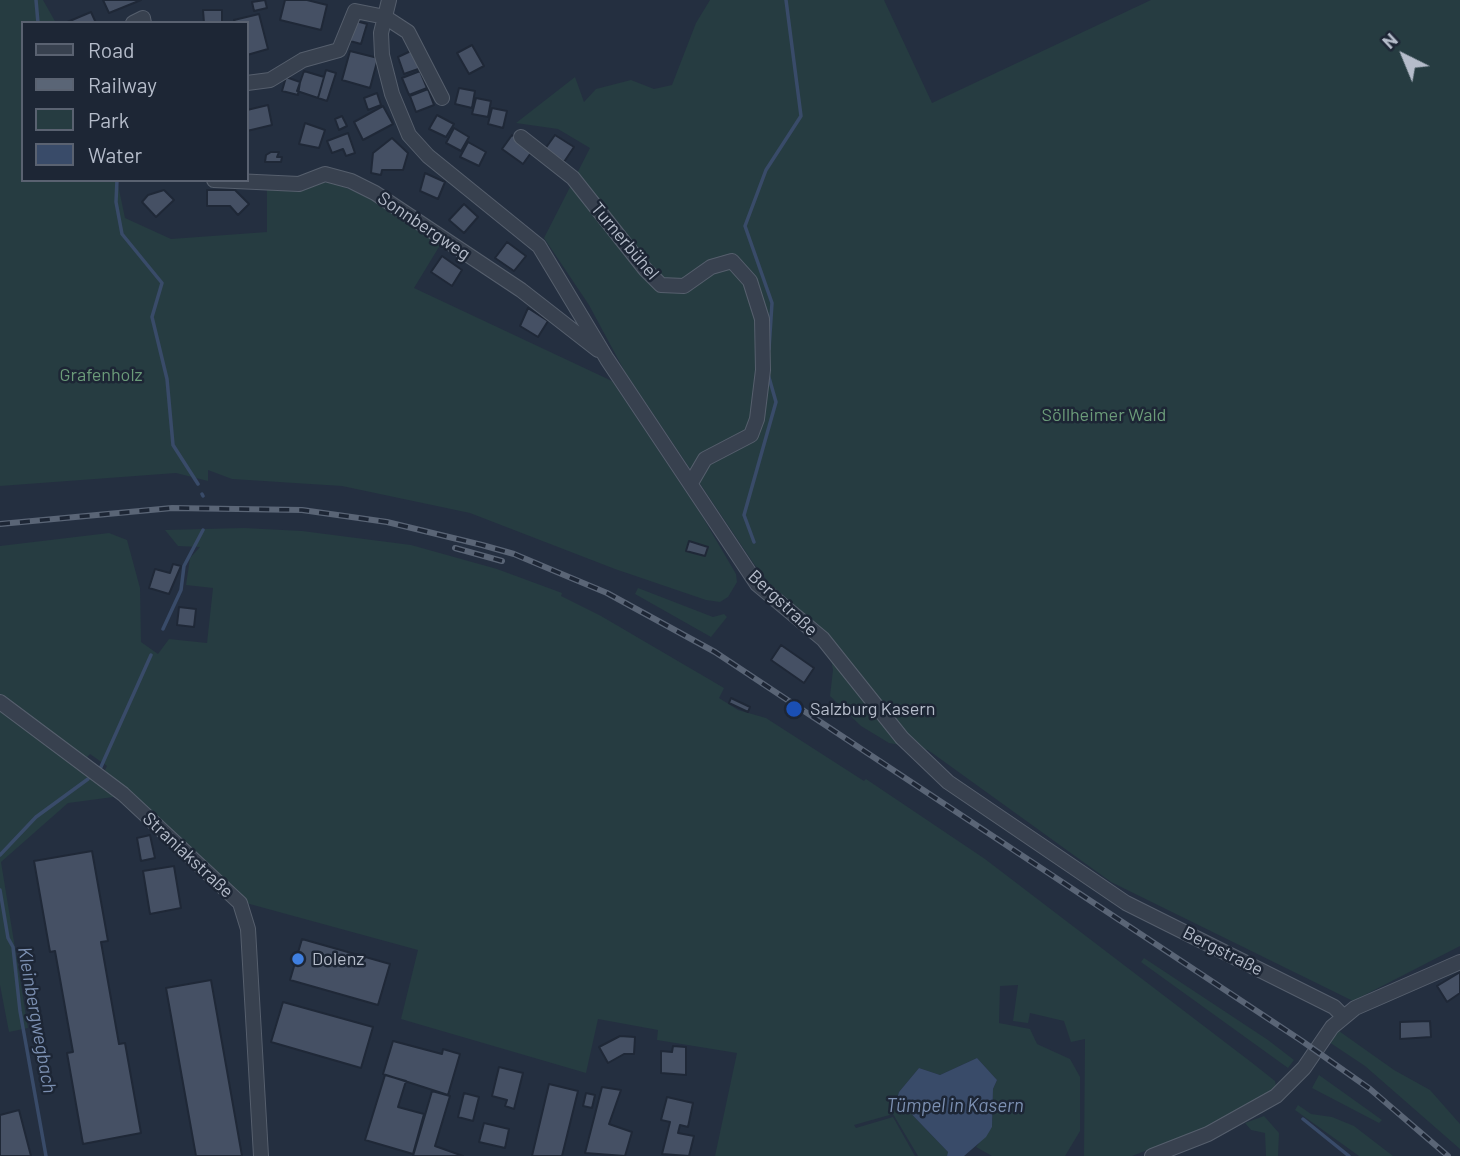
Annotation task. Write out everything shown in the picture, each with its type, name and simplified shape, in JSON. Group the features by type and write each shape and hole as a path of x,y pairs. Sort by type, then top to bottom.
{"street":[{"name":"Bergstraße","path":"389,0 381,33 382,55 391,94 409,135 428,156 540,246 607,359 691,483 736,557 757,584 823,639 902,738 948,782 1126,903 1334,1007 1344,1017"},
{"path":"248,83 270,80 303,60 339,50 355,11 385,17 408,32 442,98"},
{"name":"Turnerbühel","path":"521,137 573,178 645,269 661,285 684,286 711,267 732,261 750,281 762,318 763,370 757,419 751,435 705,459 691,483"},
{"name":"Sonnbergweg","path":"248,182 299,184 325,174 351,181 375,193 521,290 588,340 607,359"},
{"name":"Straniakstraße","path":"0,702 123,794 240,903 248,929 261,1156"},
{"path":"1152,1156 1208,1134 1276,1096 1304,1068 1332,1027 1355,1008 1460,962"}],"green space":[{"name":"Grafenholz","path":"0,0 43,0 55,21 21,21 21,182 117,182 125,218 171,239 267,232 267,187 330,182 370,197 442,242 414,288 612,381 702,516 736,574 737,582 728,597 720,602 706,600 615,569 470,513 342,486 232,479 208,470 208,481 176,473 0,486"},
{"name":"Söllheimer Wald","path":"710,0 884,0 932,103 1151,0 1460,0 1460,946 1353,1001 1111,882 928,750 889,743 861,726 830,696 833,670 827,637 786,604 754,564 625,372 589,305 544,238 590,148 558,129 516,123 575,77 584,102 596,89 631,80 654,89 672,85 696,23"},
{"path":"244,528 302,531 411,545 497,569 562,593 561,596 601,616 724,688 719,698 738,710 766,718 864,781 866,779 985,859 1251,1062 1275,1081 1276,1087 1262,1098 1207,1127 1132,1156 1084,1156 1085,1039 1071,1042 1064,1021 1030,1013 1028,1023 1013,1021 1018,985 1000,986 999,1023 1030,1029 1037,1044 1070,1059 1080,1077 1080,1131 1065,1156 992,1156 976,1147 992,1127 993,1089 997,1080 977,1058 940,1075 919,1068 899,1092 897,1099 948,1152 947,1156 918,1156 893,1114 854,1125 856,1128 893,1117 915,1156 715,1156 737,1053 657,1040 658,1030 598,1019 586,1073 401,1019 418,950 246,903 103,774 107,766 90,754 78,766 121,796 68,803 1,862 28,1028 9,1032 0,985 0,546 109,533 127,540 140,588 141,642 158,654 169,639 207,643 213,588 186,585 190,558 200,547 178,546 165,530"},
{"path":"638,588 713,617 724,614 727,617 711,637 635,594"},
{"path":"1144,958 1294,1060 1288,1068 1141,962"},
{"path":"1339,1031 1394,1070 1430,1090 1460,1124 1460,1149 1365,1066 1329,1042"},
{"path":"1319,1075 1382,1120 1379,1123 1312,1088"},
{"path":"1298,1105 1311,1114 1332,1117 1354,1126 1393,1156 1359,1156 1295,1110"},
{"path":"1264,1116 1279,1133 1278,1156 1266,1156 1265,1133 1251,1130 1245,1123"}],"water":[{"name":"Tümpel in Kasern","path":"977,1058 997,1080 993,1089 992,1127 986,1137 964,1156 947,1156 948,1152 897,1099 899,1092 919,1068 940,1075"}],"building":[{"path":"103,0 141,0 109,13"},
{"path":"265,0 267,8 254,11 252,2"},
{"path":"285,0 307,0 327,5 321,30 280,20"},
{"path":"203,10 222,10 222,21 204,21"},
{"path":"91,12 95,21 70,21"},
{"path":"259,14 268,49 248,55 248,21 234,20"},
{"path":"356,21 367,24 361,44 350,41"},
{"path":"472,45 484,66 469,74 457,53"},
{"path":"415,49 424,67 404,74 398,57"},
{"path":"350,51 378,58 370,88 342,80"},
{"path":"326,70 336,73 327,101 318,98"},
{"path":"304,71 324,77 318,98 297,91"},
{"path":"420,71 427,88 409,95 402,78"},
{"path":"286,77 300,82 298,95 282,91"},
{"path":"459,88 475,91 472,108 455,104"},
{"path":"428,89 434,105 416,112 410,96"},
{"path":"377,93 381,105 368,110 364,98"},
{"path":"476,98 491,101 488,117 472,114"},
{"path":"268,105 272,125 248,131 248,110"},
{"path":"383,106 393,124 363,140 354,122"},
{"path":"492,108 507,111 503,128 488,124"},
{"path":"437,115 454,124 446,137 429,129"},
{"path":"342,116 347,126 339,130 335,119"},
{"path":"305,123 325,130 319,148 299,144"},
{"path":"454,128 469,137 461,151 446,143"},
{"path":"348,133 355,153 346,156 343,149 332,153 327,141"},
{"path":"512,135 533,150 523,164 502,149"},
{"path":"555,135 574,147 564,162 545,149"},
{"path":"392,138 408,153 403,170 382,170 381,175 371,173 373,153"},
{"path":"468,142 486,152 479,166 460,157"},
{"path":"279,152 277,157 282,157 281,162 265,162 266,155"},
{"path":"425,173 445,182 438,199 420,191"},
{"path":"164,190 174,200 156,217 142,202 148,195"},
{"path":"207,190 235,190 249,204 238,215 230,206 207,206"},
{"path":"464,204 478,217 464,233 449,220"},
{"path":"507,242 526,256 514,271 495,258"},
{"path":"442,256 462,270 452,286 431,272"},
{"path":"528,308 548,321 538,337 520,326"},
{"path":"689,541 708,547 705,556 686,551"},
{"path":"173,564 181,566 169,594 149,588 155,569 170,573"},
{"path":"179,607 196,609 194,627 177,625"},
{"path":"781,645 814,668 804,683 771,660"},
{"path":"731,698 750,707 748,712 729,703"},
{"path":"150,835 155,858 141,861 137,838"},
{"path":"92,851 108,941 101,942 119,1044 125,1043 141,1133 83,1144 67,1053 73,1052 55,951 50,952 34,861"},
{"path":"174,866 181,908 150,914 143,871"},
{"path":"302,939 390,964 378,1005 290,980"},
{"path":"1460,972 1460,993 1447,1002 1437,986"},
{"path":"211,980 242,1156 196,1156 166,988"},
{"path":"283,1002 373,1027 361,1068 271,1042"},
{"path":"1430,1021 1431,1037 1400,1039 1400,1022"},
{"path":"620,1036 635,1037 634,1054 624,1054 608,1063 599,1047"},
{"path":"393,1041 442,1054 443,1049 460,1054 448,1095 383,1074"},
{"path":"673,1046 686,1047 686,1075 661,1073 661,1051 672,1052"},
{"path":"499,1067 523,1073 514,1109 505,1106 507,1100 492,1096"},
{"path":"385,1075 406,1081 398,1107 424,1114 413,1154 365,1140"},
{"path":"549,1084 578,1091 562,1156 532,1156"},
{"path":"602,1087 621,1090 609,1124 632,1132 625,1156 585,1153"},
{"path":"432,1091 450,1096 435,1146 463,1156 413,1156"},
{"path":"464,1093 479,1097 473,1121 458,1117"},
{"path":"586,1093 595,1095 592,1108 583,1106"},
{"path":"667,1097 693,1103 688,1127 680,1125 678,1133 694,1136 689,1156 662,1154 670,1122 661,1120"},
{"path":"19,1110 31,1156 0,1156 0,1115"},
{"path":"484,1123 509,1129 505,1148 479,1142"}],"waterway":[{"name":"Kleinbergwegbach","path":"36,0 38,21"},
{"path":"769,349 772,303 745,226 766,170 801,116 786,0"},
{"name":"Kleinbergwegbach","path":"117,182 116,202 122,234 162,283 152,317 167,379 173,445 198,484"},
{"path":"754,542 744,515 776,402 768,374"},
{"name":"Kleinbergwegbach","path":"163,629 181,590 184,566 203,530"},
{"name":"Kleinbergwegbach","path":"100,769 151,655"},
{"name":"Kleinbergwegbach","path":"0,855 36,817 88,779"},
{"name":"Kleinbergwegbach","path":"0,890 8,938 13,947 20,1011 46,1156"},
{"path":"1303,1119 1349,1156"}],"railway":[{"path":"0,524 172,508 302,510 387,522 482,545 514,554 607,593 715,652 1302,1041 1370,1089 1448,1156"},
{"path":"455,548 502,561"}],"place":[{"name":"Salzburg Kasern","path":"794,709"},
{"name":"Dolenz","path":"298,959"}]}
